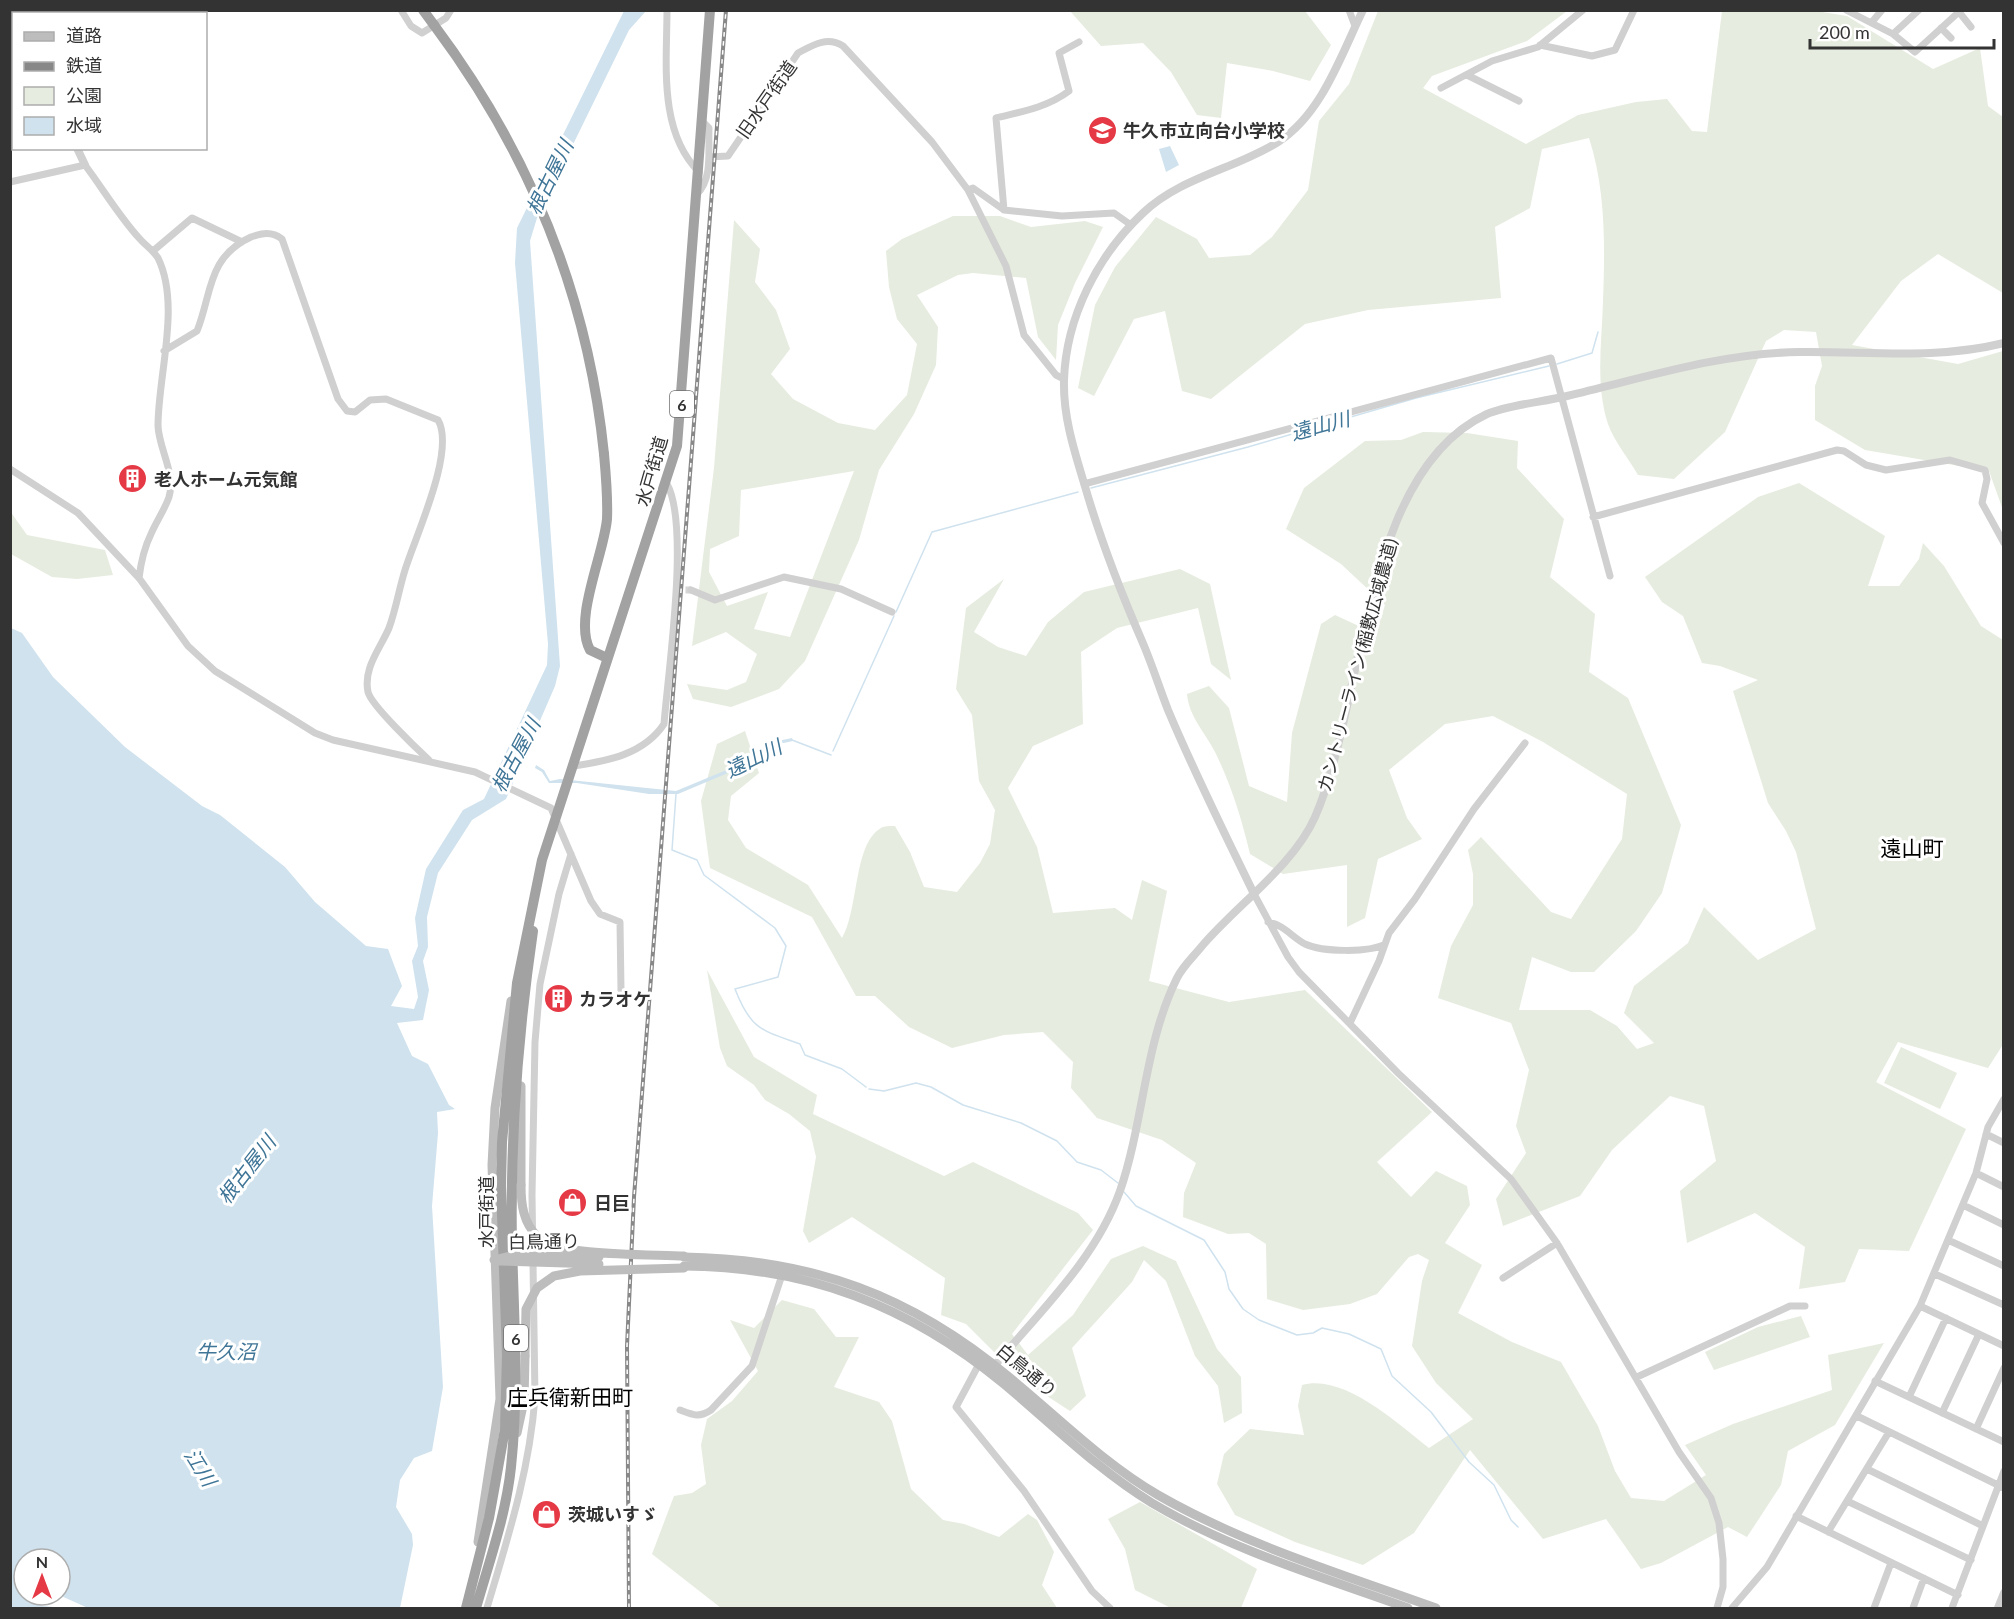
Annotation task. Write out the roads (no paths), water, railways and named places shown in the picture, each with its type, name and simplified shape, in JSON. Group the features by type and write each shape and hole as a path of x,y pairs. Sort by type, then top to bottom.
{"highway":[{"path":"423,10 477,84 510,142 554,239 589,356 604,454 606,520 591,591 586,634 590,650 606,658"},
{"name":"水戸街道","path":"476,1608 499,1526 511,1470 517,1382 502,1142 521,982 542,860 574,766 606,658 667,484 680,429 710,10"},
{"name":"水戸街道","path":"466,1608 489,1518 505,1429 507,1243 521,982"}],"main road":[{"path":"469,1595 497,1424 498,1354 492,1165 495,1108 511,1001 521,982"},
{"path":"518,1063 521,1185 524,1217 533,1232 547,1243 572,1250 684,1262"},
{"name":"白鳥通り","path":"494,1260 510,1256 772,1263 856,1285 930,1319 1108,1461 1158,1495 1241,1537 1436,1608"},
{"path":"511,1470 524,1401 526,1309 537,1288 554,1276 580,1271 684,1262"},
{"name":"白鳥通り","path":"705,1262 820,1283 879,1304 943,1338 980,1364 992,1369 1101,1468 1153,1503 1236,1545 1408,1608"}],"street":[{"path":"401,10 411,27 422,33 446,18 451,10"},
{"path":"1349,10 1355,26"},
{"path":"1363,10 1322,93 1307,115 1292,131 1272,145 1197,178 1167,195 1131,225 1100,265 1082,301 1069,341 1064,379 1071,440 1120,595 1143,643 1196,772 1269,922 1299,972 1398,1073 1511,1179 1557,1243 1715,1510 1724,1559 1724,1587 1717,1608"},
{"path":"1441,88 1492,61 1540,45 1583,10"},
{"path":"1540,45 1592,56 1616,50 1634,10"},
{"path":"1872,22 1882,10"},
{"path":"1893,34 1919,10"},
{"path":"667,11 667,90 671,118 690,163 699,172"},
{"path":"1848,11 1893,34 1914,52 1960,11 1971,27"},
{"path":"1941,28 1951,38"},
{"name":"旧水戸街道","path":"709,157 728,156 798,53 812,44 836,42 843,46 932,142 968,190"},
{"path":"1004,210 996,118 1034,108 1058,99 1069,91 1059,53 1080,42"},
{"path":"1467,75 1519,101"},
{"path":"697,194 704,187 709,157 709,128 702,121"},
{"path":"78,150 85,165 139,239 153,251 163,273 167,294 158,405 159,440 167,459 170,495 141,559 139,578"},
{"path":"10,182 85,165"},
{"path":"1064,379 1056,375 1024,335 1006,266 968,190 973,188 1004,210 1062,216 1114,213 1131,225"},
{"path":"153,251 192,218 243,242"},
{"path":"164,351 197,331 216,269 225,257 243,242 266,233 275,234 282,239 338,399 347,411 355,412 370,400 386,399 429,414 441,426 441,449 431,500 405,570 389,626 368,674 370,699 429,759"},
{"name":"カントリーライン(稲敷広域農道)","path":"992,1369 1092,1248 1116,1200 1127,1166 1158,1026 1179,974 1216,929 1303,843 1317,814 1330,776 1384,558 1408,490 1446,442 1487,414 1725,357 1798,352 1923,355 2004,343"},
{"path":"1084,484 1551,358 1610,576"},
{"path":"1593,517 1837,450 1844,451 1866,465 1886,470 1950,460 1985,470 1987,479 1982,503 2004,543"},
{"path":"10,469 78,513 139,578 188,646 225,677 315,733 333,740 389,754 429,759 490,776 551,807 596,909 600,914 620,922 621,990 626,1006"},
{"path":"574,766 631,752 652,739 664,724 678,539 674,507 667,484"},
{"path":"691,590 715,600 784,577 841,590 892,612"},
{"path":"1350,1023 1389,933 1415,899 1474,809 1525,743"},
{"path":"487,1608 507,1549 532,1431 535,1398 532,1107 540,984 555,910 571,854"},
{"path":"1269,922 1278,924 1308,946 1366,951 1385,944"},
{"path":"521,982 540,984"},
{"path":"1732,1608 1767,1567 1920,1306 1976,1173 1986,1134 2003,1101"},
{"path":"1986,1134 2004,1143"},
{"path":"1976,1173 2004,1187"},
{"path":"1963,1205 2004,1225"},
{"path":"1948,1240 2004,1266"},
{"path":"507,1243 533,1243"},
{"path":"1503,1278 1557,1243"},
{"path":"1935,1274 2004,1305"},
{"path":"681,1410 696,1416 704,1415 752,1366 782,1275"},
{"path":"1637,1377 1790,1306 1805,1306"},
{"path":"1920,1306 2004,1346"},
{"path":"1909,1397 1946,1318"},
{"path":"1942,1413 1979,1334"},
{"path":"980,1364 956,1407 1024,1491 1092,1591 1110,1608"},
{"path":"1976,1429 2004,1368"},
{"path":"1875,1381 2004,1442"},
{"path":"1857,1416 2001,1487"},
{"path":"1828,1532 1889,1432"},
{"path":"1867,1469 1983,1526"},
{"path":"1952,1608 1983,1526 2001,1487 2004,1471"},
{"path":"1848,1501 1971,1560"},
{"path":"1796,1516 1958,1595"},
{"path":"1874,1608 1891,1563"},
{"path":"1913,1608 1924,1578"},
{"path":"1998,1608 2004,1593"}],"water":[{"name":"牛久沼","path":"624,11 646,11 629,30 537,218 530,241 560,666 555,686 506,799 472,820 438,873 427,917 428,947 423,961 429,990 423,1020 397,1023 412,1056 428,1064 449,1105 455,1109 437,1112 438,1133 432,1206 443,1387 432,1451 414,1458 400,1480 396,1507 412,1534 413,1545 400,1608 88,1608 72,1601 72,1547 12,1547 12,1607 66,1608 11,1608 11,628 22,633 53,677 125,747 202,806 220,815 285,867 315,902 366,946 388,949 402,986 391,1006 414,1009 418,997 412,961 418,946 415,918 426,869 463,810 484,799 547,665 548,644 515,263 517,228"},
{"path":"1170,146 1179,165 1166,172 1159,149"},
{"path":"792,738 793,741 774,745 754,762 678,794 649,794 577,783 549,783 542,772 535,768 536,765 544,770 550,781 560,779 676,791 753,759 773,742"}],"waterway":[{"name":"遠山川","path":"1557,364 1592,353 1598,332"},
{"name":"遠山川","path":"1091,488 1248,447 1416,398 1549,366"},
{"name":"遠山川","path":"896,612 932,532 1078,492"},
{"name":"遠山川","path":"833,751 894,616"},
{"name":"遠山川","path":"792,740 831,755"},
{"path":"676,794 672,850 697,860 704,875 775,928 786,946 778,977 735,989 746,1013 759,1027 800,1044 805,1055 842,1069 866,1087"},
{"path":"869,1089 884,1091 916,1083 931,1087 963,1105 1021,1123 1057,1141 1077,1162 1101,1170 1118,1183"},
{"path":"1124,1192 1136,1206 1204,1240 1225,1272 1229,1289 1243,1309 1259,1320 1297,1335 1313,1333 1322,1328 1349,1334 1381,1349 1392,1376 1431,1412 1469,1462 1494,1485 1511,1520 1518,1527"}],"tunnel":[{"path":"675,590 691,590"}],"railway":[{"path":"629,1608 627,1346 634,1197 726,10"}],"place":[{"name":"牛久市立向台小学校","path":"1102,130"},
{"name":"老人ホーム元気館","path":"133,479"},
{"name":"カラオケ","path":"558,999"},
{"name":"日巨","path":"573,1203"},
{"name":"茨城いすゞ","path":"547,1514"}],"district":[{"name":"遠山町","path":"1912,847"},
{"name":"庄兵衛新田町","path":"570,1396"}],"water label":[{"name":"根古屋川","path":"549,177"},
{"name":"根古屋川","path":"515,755"},
{"name":"根古屋川","path":"246,1169"},
{"name":"江川","path":"201,1467"}]}
